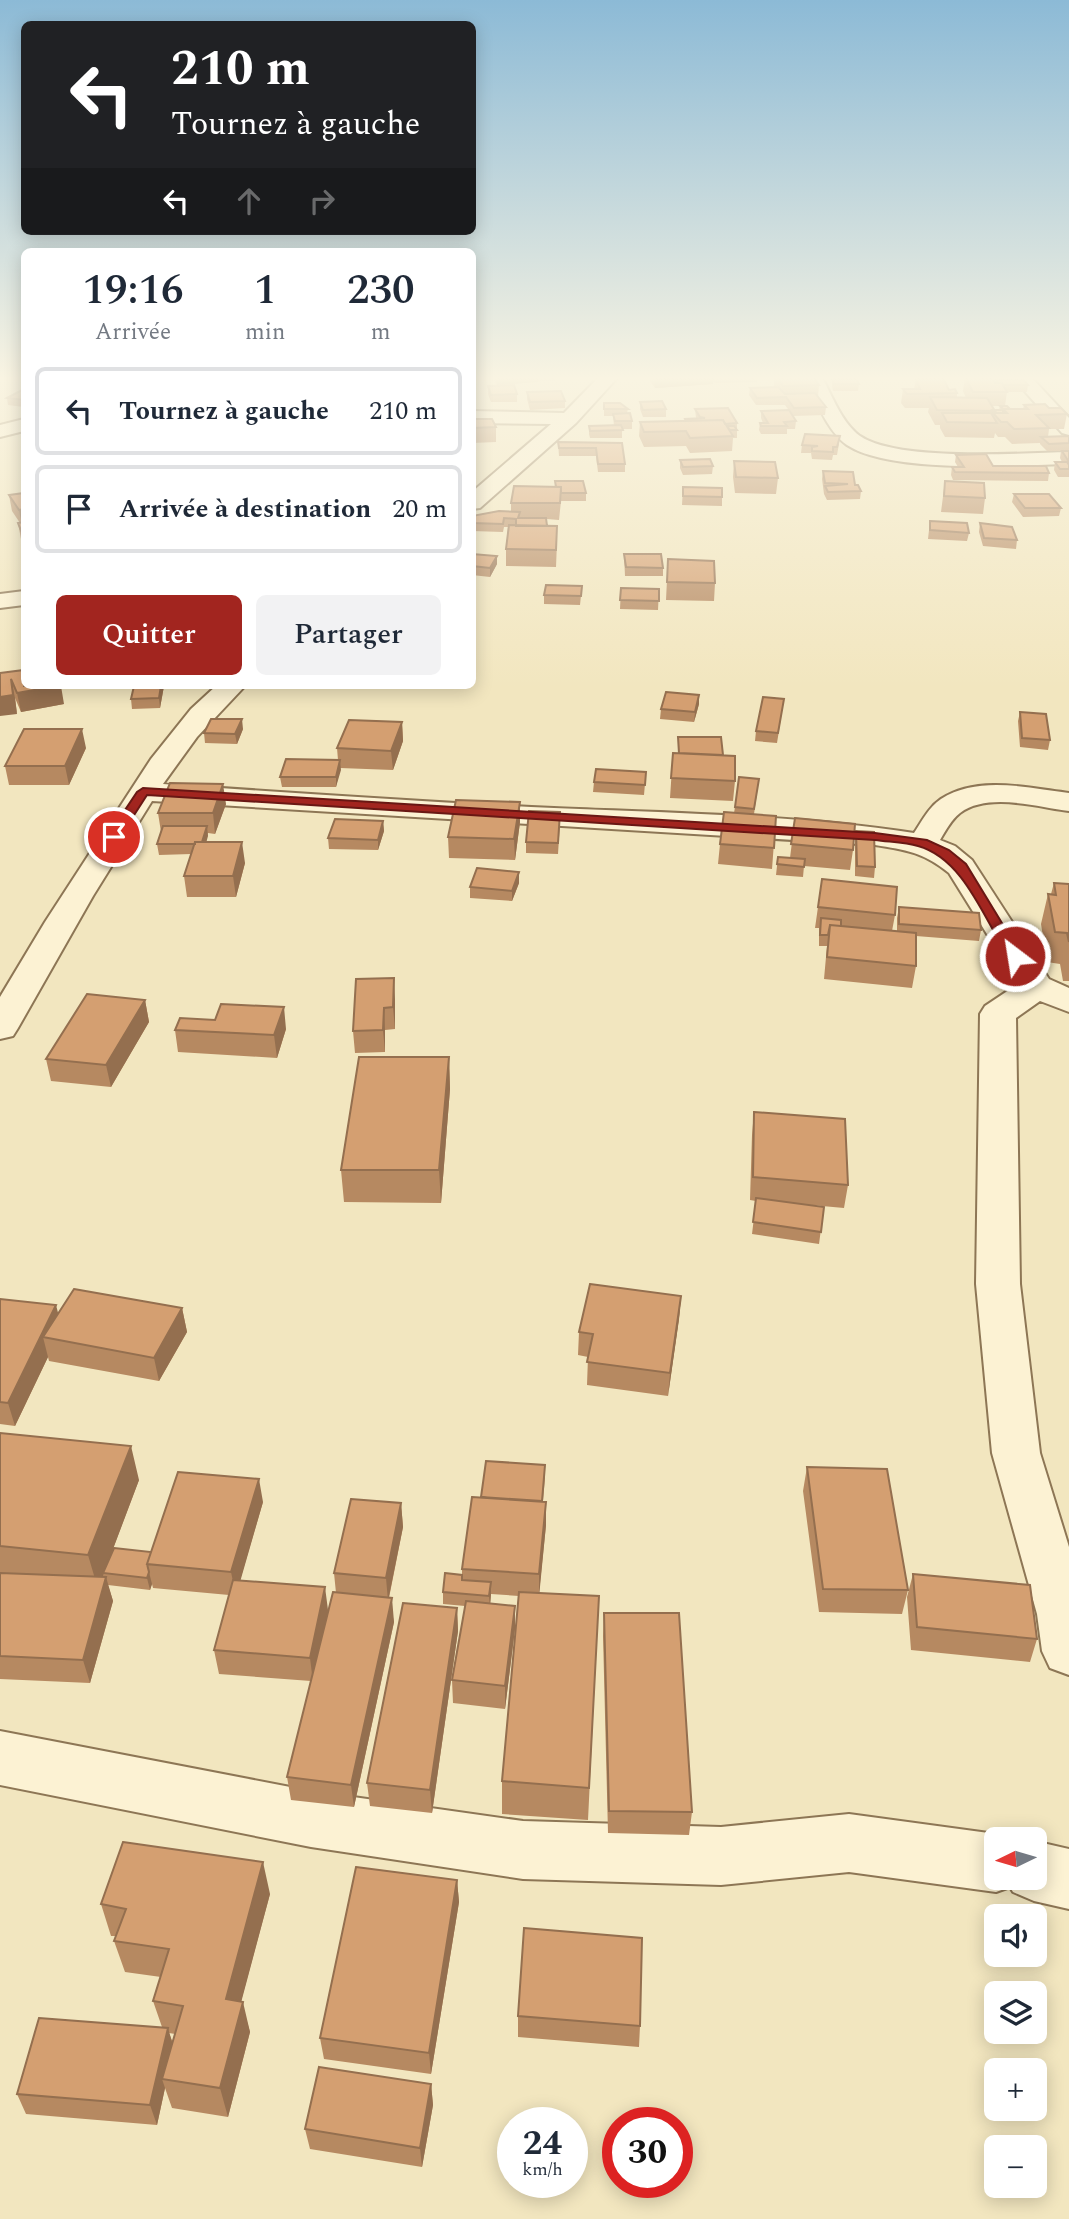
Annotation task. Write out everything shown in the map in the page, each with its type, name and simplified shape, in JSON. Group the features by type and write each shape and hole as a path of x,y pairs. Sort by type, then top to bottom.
{"street":[{"path":"476,500 498,481"},
{"path":"0,587 21,585"},
{"path":"0,600 21,598"},
{"path":"0,1028 79,890 143,792 190,727 229,689"},
{"path":"143,792 875,836 922,843 944,853 961,867 1015,956 1053,993 998,1014 998,1284 1016,1454 1063,1614 1069,1651"},
{"path":"922,843 949,806 964,797 990,794 1069,802"},
{"path":"0,1758 311,1819 523,1850 721,1856 849,1843 984,1861"},
{"path":"1047,1874 1069,1879"}],"building":[{"path":"555,481 583,481 586,493 561,493 561,487 556,487"},
{"path":"825,481 854,481 861,491 828,492 825,486 848,484 825,483"},
{"path":"945,481 984,483 985,498 944,496"},
{"path":"514,486 561,487 560,503 511,503"},
{"path":"683,487 722,488 722,497 683,496"},
{"path":"21,493 21,510 19,510 9,495"},
{"path":"1014,494 1049,494 1061,508 1025,508"},
{"path":"499,511 520,512 518,518 546,518 547,526 516,526 516,519 504,518 503,524 476,523 476,515"},
{"path":"930,521 967,523 969,533 930,530"},
{"path":"980,523 1012,527 1017,540 984,538"},
{"path":"509,525 557,526 556,550 506,549"},
{"path":"476,554 497,556 490,568 476,566"},
{"path":"624,554 661,554 663,568 626,567"},
{"path":"668,559 714,561 715,583 667,582"},
{"path":"546,585 582,586 581,596 544,595"},
{"path":"621,588 659,589 659,601 620,600"},
{"path":"21,670 21,689 40,689 17,693 11,679 13,695 0,697 0,673"},
{"path":"133,689 160,689 159,698 131,699"},
{"path":"666,692 699,695 695,712 661,709"},
{"path":"763,697 784,699 778,733 756,731"},
{"path":"1020,712 1046,714 1050,740 1022,738"},
{"path":"211,719 242,719 235,734 204,733"},
{"path":"349,720 402,722 391,751 337,748"},
{"path":"24,729 82,729 65,766 5,766"},
{"path":"678,737 721,737 723,755 679,753"},
{"path":"673,753 735,756 735,781 671,778"},
{"path":"286,759 340,760 336,777 280,777"},
{"path":"596,769 646,772 645,785 594,782"},
{"path":"739,777 759,779 754,809 735,807"},
{"path":"170,783 223,784 213,813 158,813"},
{"path":"456,800 520,802 514,839 448,837"},
{"path":"529,811 560,812 558,843 526,842"},
{"path":"724,812 776,816 774,848 720,844"},
{"path":"795,818 855,824 853,850 791,844"},
{"path":"335,819 383,821 378,840 328,838"},
{"path":"163,826 207,826 202,842 157,844"},
{"path":"856,831 874,832 875,867 857,866"},
{"path":"195,842 242,842 233,876 184,876"},
{"path":"778,857 805,859 804,867 777,864"},
{"path":"477,868 519,872 512,891 470,887"},
{"path":"822,879 897,887 895,915 818,907"},
{"path":"1054,883 1069,884 1069,942 1067,933 1055,932 1048,894 1056,895"},
{"path":"899,907 979,913 981,930 899,924"},
{"path":"821,918 841,920 841,926 830,925 828,935 820,935"},
{"path":"830,925 916,933 916,966 827,957"},
{"path":"394,978 393,1007 384,1008 383,1030 353,1031 356,979"},
{"path":"87,994 145,1000 106,1065 46,1059"},
{"path":"221,1004 284,1007 274,1035 175,1030 180,1018 215,1020"},
{"path":"359,1057 449,1057 439,1170 341,1170"},
{"path":"754,1112 845,1119 848,1185 753,1177"},
{"path":"756,1198 824,1207 821,1232 753,1222"},
{"path":"590,1284 681,1296 670,1373 587,1362 593,1334 579,1332"},
{"path":"74,1289 182,1308 154,1358 43,1337"},
{"path":"0,1299 56,1305 8,1403 0,1402"},
{"path":"0,1433 131,1446 88,1555 0,1546"},
{"path":"486,1461 545,1465 542,1501 481,1497"},
{"path":"807,1467 887,1469 908,1590 823,1589"},
{"path":"178,1472 259,1479 231,1572 147,1564"},
{"path":"472,1497 546,1502 539,1574 462,1569"},
{"path":"351,1499 401,1503 386,1578 334,1573"},
{"path":"114,1548 151,1552 147,1564 147,1578 103,1573"},
{"path":"0,1573 106,1577 83,1660 0,1656"},
{"path":"445,1573 462,1575 462,1580 491,1582 489,1596 443,1592"},
{"path":"913,1574 1030,1585 1037,1639 917,1627"},
{"path":"233,1580 325,1587 310,1658 214,1650"},
{"path":"333,1592 392,1598 351,1785 287,1777"},
{"path":"519,1592 599,1596 589,1788 502,1781"},
{"path":"466,1601 515,1606 505,1686 452,1680"},
{"path":"403,1603 457,1608 430,1790 367,1783"},
{"path":"604,1613 679,1613 692,1812 609,1811"},
{"path":"123,1842 263,1862 226,1999 243,2002 220,2088 162,2079 183,2006 153,2001 169,1949 114,1941 126,1909 101,1904"},
{"path":"356,1867 457,1880 429,2053 320,2038"},
{"path":"524,1928 642,1938 640,2026 518,2016"},
{"path":"39,2018 168,2028 150,2105 17,2094"},
{"path":"319,2067 431,2084 420,2148 305,2129"}],"route":[{"path":"114,837 143,792 875,836 922,843 944,853 961,867 1015,956"}]}
